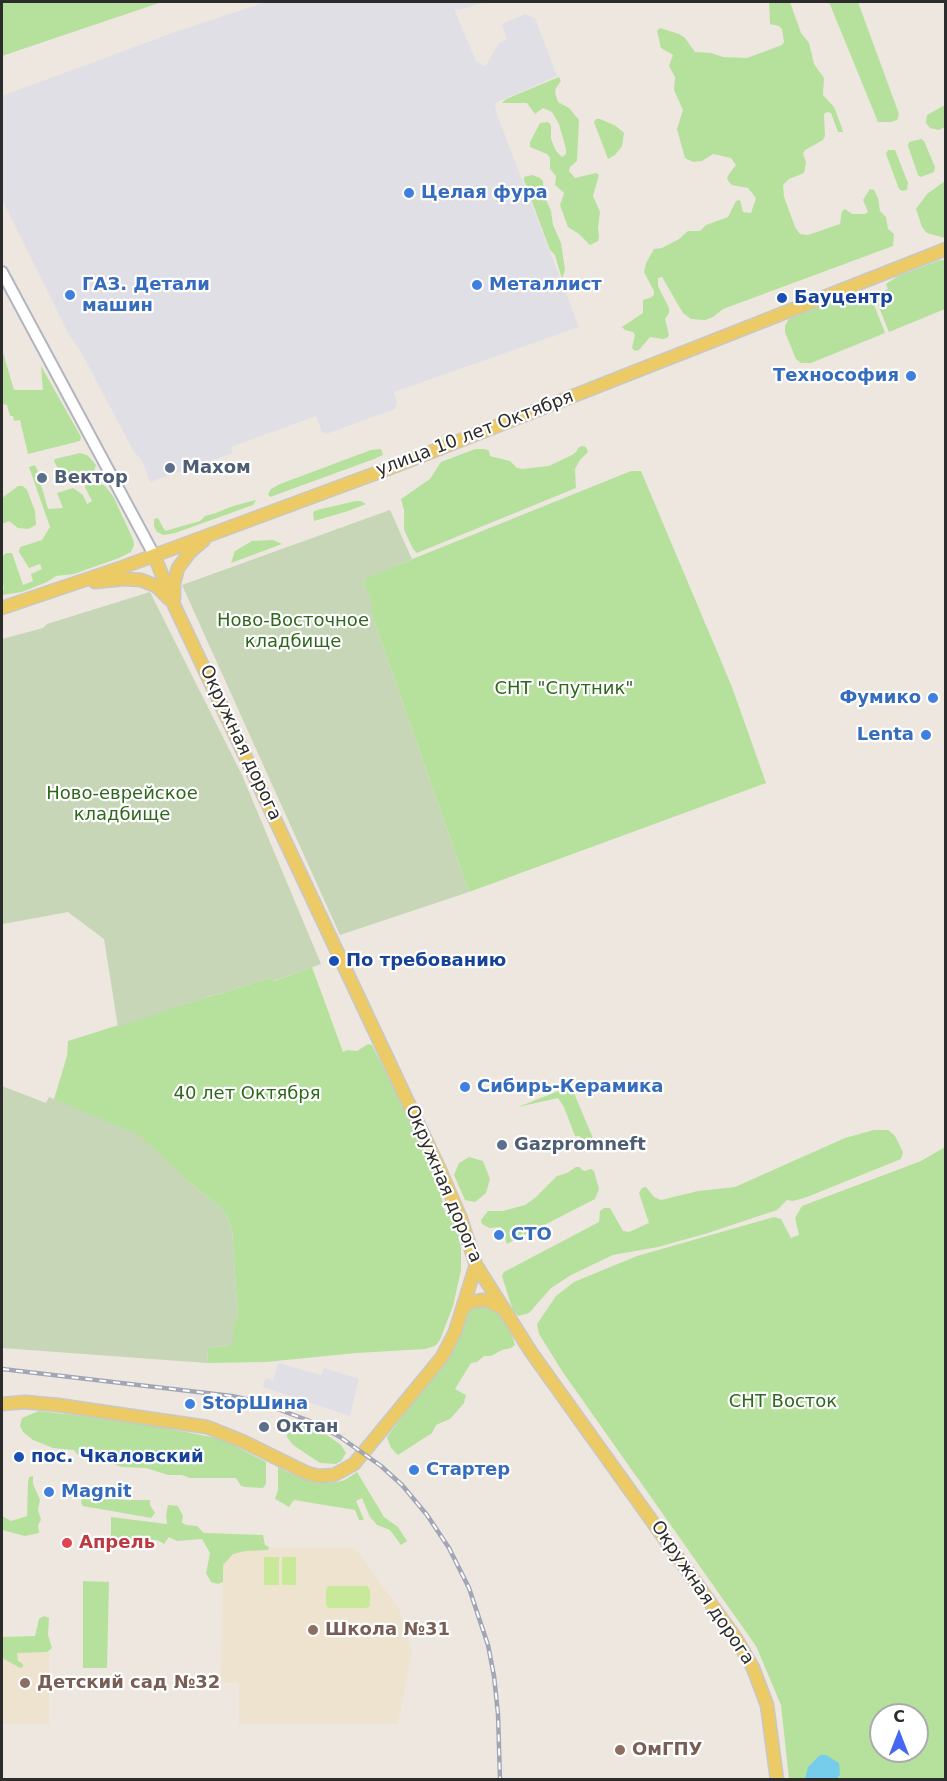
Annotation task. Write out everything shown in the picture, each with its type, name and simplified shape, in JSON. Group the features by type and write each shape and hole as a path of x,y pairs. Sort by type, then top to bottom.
{"main road":[{"name":"улица 10 лет Октября","path":"2,608 398,465 945,249"},
{"path":"174,604 173,590 178,568 190,552 218,531"},
{"name":"Окружная дорога","path":"154,555 174,604 439,1168 461,1219 476,1265 502,1308 737,1640 753,1668 767,1705 777,1779"},
{"path":"78,582 141,580 156,586 174,604"},
{"path":"2,1404 25,1401 207,1427 242,1441 307,1473 319,1476 334,1475 354,1464 433,1370 455,1332 476,1265"},
{"path":"462,1309 468,1303 482,1300 502,1308"}],"street":[{"path":"2,272 154,555"}],"shaded area":[{"path":"266,2 485,2 460,10 454,9 476,61 485,67 499,43 507,40 502,24 525,14 535,18 557,76 495,103 496,112 579,327 394,392 397,403 395,409 326,434 322,432 316,416 231,447 233,453 150,482 141,459 134,452 81,352 68,333 2,199 2,96 175,32"},
{"path":"278,1363 321,1375 324,1368 359,1379 350,1416 263,1387 265,1378 273,1380"},
{"name":"Школа №31","path":"223,1548 355,1548 399,1609 412,1652 398,1724 239,1724 239,1683 221,1683"},
{"name":"Детский сад №32","path":"2,1643 49,1643 49,1724 2,1724"}],"green space":[{"path":"2,2 162,2 2,56"},
{"path":"769,2 790,2 801,33 809,43 814,64 824,78 823,95 834,107 843,132 838,132 831,113 824,114 825,136 823,140 805,150 803,154 806,162 804,173 789,179 783,185 784,197 795,227 800,234 808,235 840,224 842,211 845,209 852,214 865,214 868,212 863,200 870,189 874,190 880,211 886,217 888,229 894,234 893,246 723,309 705,320 691,319 683,313 662,277 658,278 658,286 669,308 665,319 669,335 663,339 650,337 639,350 635,351 632,348 635,335 622,327 643,313 643,300 654,295 644,272 654,249 662,248 679,239 688,231 700,231 706,225 728,217 736,201 740,200 743,212 751,213 756,198 748,188 732,185 729,182 727,178 736,165 731,158 713,154 702,161 693,162 685,158 677,129 683,110 674,90 675,77 669,66 673,55 661,48 657,31 660,28 679,34 685,38 695,52 747,58 782,45 784,42 782,29 770,24"},
{"path":"829,2 858,2 899,114 897,120 878,122"},
{"path":"559,77 561,81 555,93 558,102 569,108 579,120 577,161 569,171 575,178 596,173 599,175 593,196 600,212 599,237 598,241 590,245 568,227 560,205 564,193 555,185 556,176 550,169 550,158 547,154 530,147 530,142 540,123 548,122 551,125 551,139 556,151 562,157 566,154 559,124 552,112 543,108 535,114 527,103 502,103 506,99"},
{"path":"945,107 945,127 939,130 930,128 926,123 927,115"},
{"path":"596,119 616,126 624,133 622,146 615,155 608,159 594,122"},
{"path":"921,139 935,167 934,172 921,177 918,175 908,146 909,142"},
{"path":"888,150 895,150 908,183 907,190 899,189 886,154"},
{"path":"532,175 543,181 544,195 561,243 565,270 562,279 555,255 550,250 524,180 524,177"},
{"path":"945,181 945,238 927,233 922,227 916,209 927,194"},
{"path":"945,260 945,309 889,332 874,295 888,289 886,284 898,276"},
{"path":"854,297 856,302 871,297 885,333 811,363 801,363 796,359 785,332 788,320 794,315 838,299"},
{"path":"2,349 14,390 43,390 41,366 81,437 80,441 28,454 20,420 14,421 7,405 2,404"},
{"path":"582,446 586,447 588,452 575,469 576,488 417,553 413,549 404,530 404,510 401,499 430,479 441,462 475,449 485,449 489,451 490,456 510,461 517,468 549,466 572,455"},
{"path":"381,449 383,455 374,459 270,497 268,494 271,489 280,484 371,450"},
{"path":"80,453 87,455 96,465 94,471 73,481 63,478 55,459"},
{"path":"35,465 38,472 35,474 48,509 63,508 57,493 73,488 83,495 87,504 92,501 85,487 87,481 92,479 105,486 113,496 134,545 131,552 119,558 74,574 56,576 22,592 2,595 4,588 2,557 6,553 12,553 23,585 33,581 31,574 42,569 40,564 29,568 19,552 20,547 42,540 50,527 29,467"},
{"name":"СНТ \"Спутник\"","path":"631,471 641,471 732,687 766,783 469,892 373,618 363,579"},
{"path":"18,486 23,486 27,490 35,511 36,525 28,529 18,528 9,521 2,524 2,498"},
{"path":"256,500 253,505 175,533 164,535 157,532 154,526 154,519 158,518 165,531 200,521 205,516"},
{"path":"356,501 366,504 314,521 313,512 317,510"},
{"name":"Ново-Восточное кладбище","path":"390,510 412,559 363,580 371,600 373,618 469,892 340,935 182,585"},
{"path":"273,540 282,544 231,563 235,551 252,541"},
{"name":"Ново-еврейское кладбище","path":"150,592 242,775 321,964 273,981 269,978 213,995 118,1027 104,939 68,912 3,924 2,639 43,628 47,624"},
{"name":"40 лет Октября","path":"312,967 343,1052 357,1051 368,1044 372,1045 408,1116 441,1192 444,1210 454,1218 461,1248 461,1270 453,1306 440,1340 435,1346 425,1349 266,1362 207,1363 208,1348 230,1345 233,1323 238,1318 232,1229 227,1216 219,1206 188,1181 54,1099 67,1056 68,1041 269,978 274,981"},
{"path":"2,1086 46,1103 49,1097 139,1135 188,1181 219,1206 227,1216 232,1229 238,1318 233,1324 233,1342 230,1345 208,1348 207,1363 2,1348"},
{"path":"571,1086 595,1143 588,1143 579,1136 575,1136 564,1107 558,1098 518,1107"},
{"path":"874,1130 888,1130 895,1136 903,1152 901,1159 807,1197 793,1201 787,1200 777,1210 708,1233 658,1247 613,1255 571,1275 551,1288 529,1313 518,1316 513,1311 502,1276 504,1272 599,1222 600,1211 604,1208 610,1208 623,1231 629,1232 649,1223 639,1193 642,1188 646,1187 654,1197 661,1200 698,1191 735,1187 845,1138"},
{"name":"СНТ Восток","path":"945,1147 945,1779 789,1779 781,1705 756,1646 562,1371 539,1334 537,1324 556,1296 574,1282 637,1256 774,1217 781,1219 791,1238 799,1235 795,1218 802,1206 921,1161"},
{"path":"469,1157 483,1161 490,1179 486,1193 475,1202 465,1200 454,1175 459,1163"},
{"path":"576,1167 584,1171 591,1169 594,1171 599,1189 595,1199 507,1244 501,1227 489,1228 482,1224 481,1220 488,1211 503,1211 525,1205 557,1176"},
{"path":"482,1303 497,1312 511,1332 515,1345 471,1363 455,1389 466,1395 464,1403 450,1419 436,1425 432,1433 398,1455 391,1448 387,1437 454,1348 470,1309"},
{"path":"39,1411 141,1423 221,1439 266,1462 266,1484 263,1488 245,1487 241,1486 236,1478 190,1478 182,1475 168,1475 146,1468 122,1467 95,1462 77,1454 74,1450 53,1448 33,1440 23,1432 20,1426 22,1418"},
{"path":"291,1422 307,1425 341,1445 346,1453 341,1461 336,1464 320,1463 293,1445 287,1437 287,1425"},
{"path":"278,1467 319,1483 345,1480 357,1472 384,1517 398,1527 407,1541 401,1545 390,1530 377,1525 370,1517 362,1498 356,1501 364,1520 359,1520 355,1510 294,1500 289,1507 275,1499 278,1490"},
{"path":"33,1476 33,1484 40,1500 39,1533 25,1536 2,1530 2,1516 11,1521 27,1516 28,1483 29,1477"},
{"path":"88,1493 121,1493 122,1500 150,1500 155,1513 151,1518 83,1506 82,1498"},
{"path":"168,1505 178,1506 183,1516 182,1523 197,1526 204,1533 263,1535 265,1545 269,1547 268,1550 233,1554 223,1565 223,1582 218,1584 211,1582 206,1573 210,1553 202,1539 177,1541 169,1537 164,1544 157,1540 111,1539 111,1517 167,1524"},
{"path":"264,1557 279,1557 279,1585 264,1585"},
{"path":"282,1557 296,1557 296,1585 282,1585"},
{"path":"83,1581 109,1582 107,1668 83,1668"},
{"path":"328,1586 367,1586 370,1590 370,1606 366,1608 328,1608 326,1590"},
{"path":"44,1616 49,1618 48,1635 52,1648 47,1652 17,1653 18,1661 23,1664 20,1668 4,1659 2,1637 35,1636 39,1619"}],"water":[{"path":"820,1755 826,1755 839,1763 840,1775 836,1779 805,1779 808,1767"}],"railway":[{"path":"2,1369 232,1396 259,1402 315,1423 340,1437 381,1466 402,1485 427,1515 449,1548 469,1588 488,1645 494,1676 498,1714 500,1780"}],"place":[{"name":"Целая фура","path":"409,193"},
{"name":"Металлист","path":"477,285"},
{"name":"ГАЗ. Детали машин","path":"70,295"},
{"name":"Бауцентр","path":"782,298"},
{"name":"Технософия","path":"911,376"},
{"name":"Махом","path":"170,468"},
{"name":"Вектор","path":"42,478"},
{"name":"Фумико","path":"933,698"},
{"name":"Lenta","path":"926,735"},
{"name":"По требованию","path":"334,961"},
{"name":"Сибирь-Керамика","path":"465,1087"},
{"name":"Gazpromneft","path":"502,1145"},
{"name":"СТО","path":"499,1235"},
{"name":"StopШина","path":"190,1404"},
{"name":"Октан","path":"264,1427"},
{"name":"пос. Чкаловский","path":"19,1457"},
{"name":"Стартер","path":"414,1470"},
{"name":"Magnit","path":"49,1492"},
{"name":"Апрель","path":"67,1543"},
{"name":"Школа №31","path":"313,1630"},
{"name":"Детский сад №32","path":"25,1683"},
{"name":"ОмГПУ","path":"620,1750"}]}
